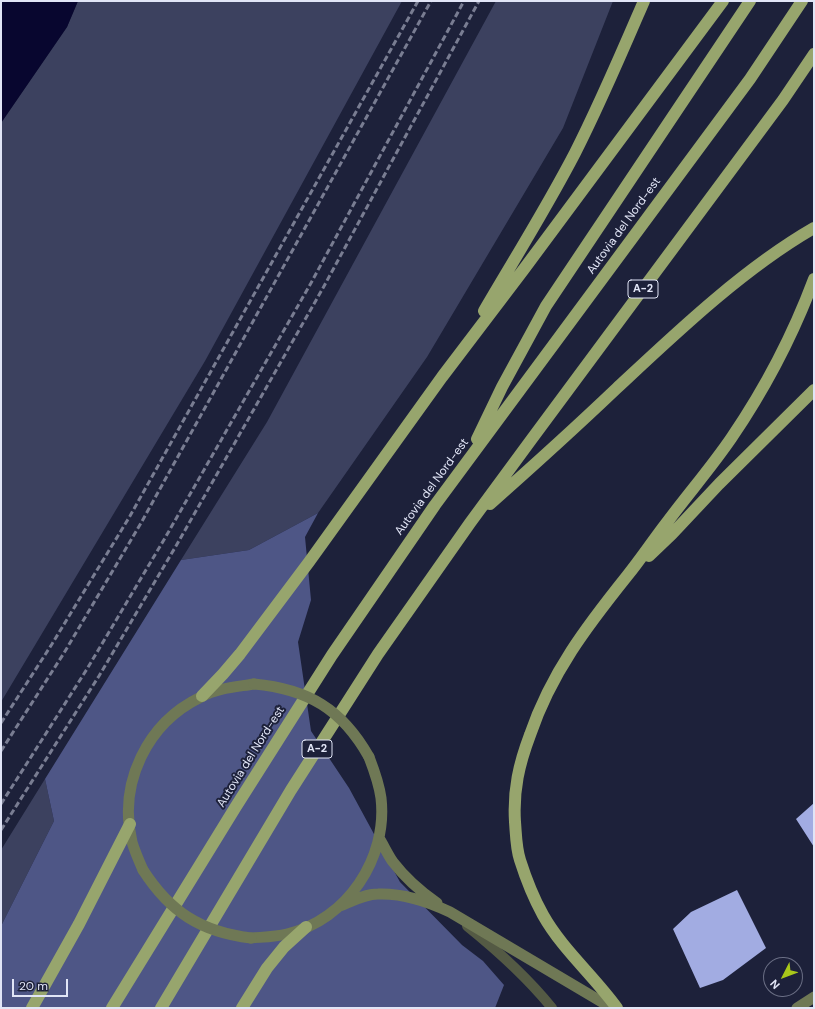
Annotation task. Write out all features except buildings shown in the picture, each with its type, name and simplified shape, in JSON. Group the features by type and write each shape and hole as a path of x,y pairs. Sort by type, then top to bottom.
{"highway":[{"path":"460,352 543,211 575,152 644,1"},
{"path":"202,696 236,659 292,586 460,352 552,232 723,1"},
{"path":"464,466 502,387 546,306 750,1"},
{"name":"Autovia del Nord-est","path":"112,1008 227,820 332,655 435,505 750,79 802,1"},
{"name":"A-2","path":"161,1008 299,777 378,654 470,523 783,100 814,54"},
{"path":"470,523 663,344 749,273 814,228"},
{"path":"628,576 665,524 715,461 753,404 782,354 814,279"},
{"path":"617,1008 543,916 528,885 519,857 514,807 517,780 523,753 545,695 569,652 610,596 719,484 814,390"},
{"path":"32,1008 79,924 130,824"},
{"path":"242,1008 267,968 284,947 306,927"}],"main road":[{"path":"254,684 275,686 294,691 315,700 328,708 347,724 360,740 369,757 377,778 381,797 382,814 379,838 373,858 354,890 340,906 321,920 288,934 267,937 250,938 213,931 187,917 164,899 143,870 132,842 129,803 132,781 138,763 147,744 162,726 180,709 202,696 226,688 254,684"},
{"path":"379,838 392,861 414,886 450,912 612,1008"},
{"path":"340,906 361,897 378,894 420,900 450,912"},
{"path":"797,1008 814,997"}],"lane":[{"path":"450,912 495,949 552,1008"}],"shaded area":[{"path":"1,1 78,1 67,27 1,123"},
{"path":"78,1 402,1 205,361 1,702 1,123 67,27"},
{"path":"496,1 613,1 563,128 427,357 318,513 249,550 181,560 267,422"},
{"path":"318,513 305,537 311,600 298,642 311,731 349,788 400,882 462,945 483,961 504,985 495,1008 1,1008 1,926 54,821 45,779 181,560 249,550"},
{"path":"45,779 54,821 1,926 1,850"}],"railway":[{"path":"1,723 52,644 130,516 418,1"},
{"path":"1,751 64,653 141,523 431,1"},
{"path":"1,804 87,669 165,538 311,283 464,1"},
{"path":"1,830 99,676 176,546 323,288 479,1"}]}
